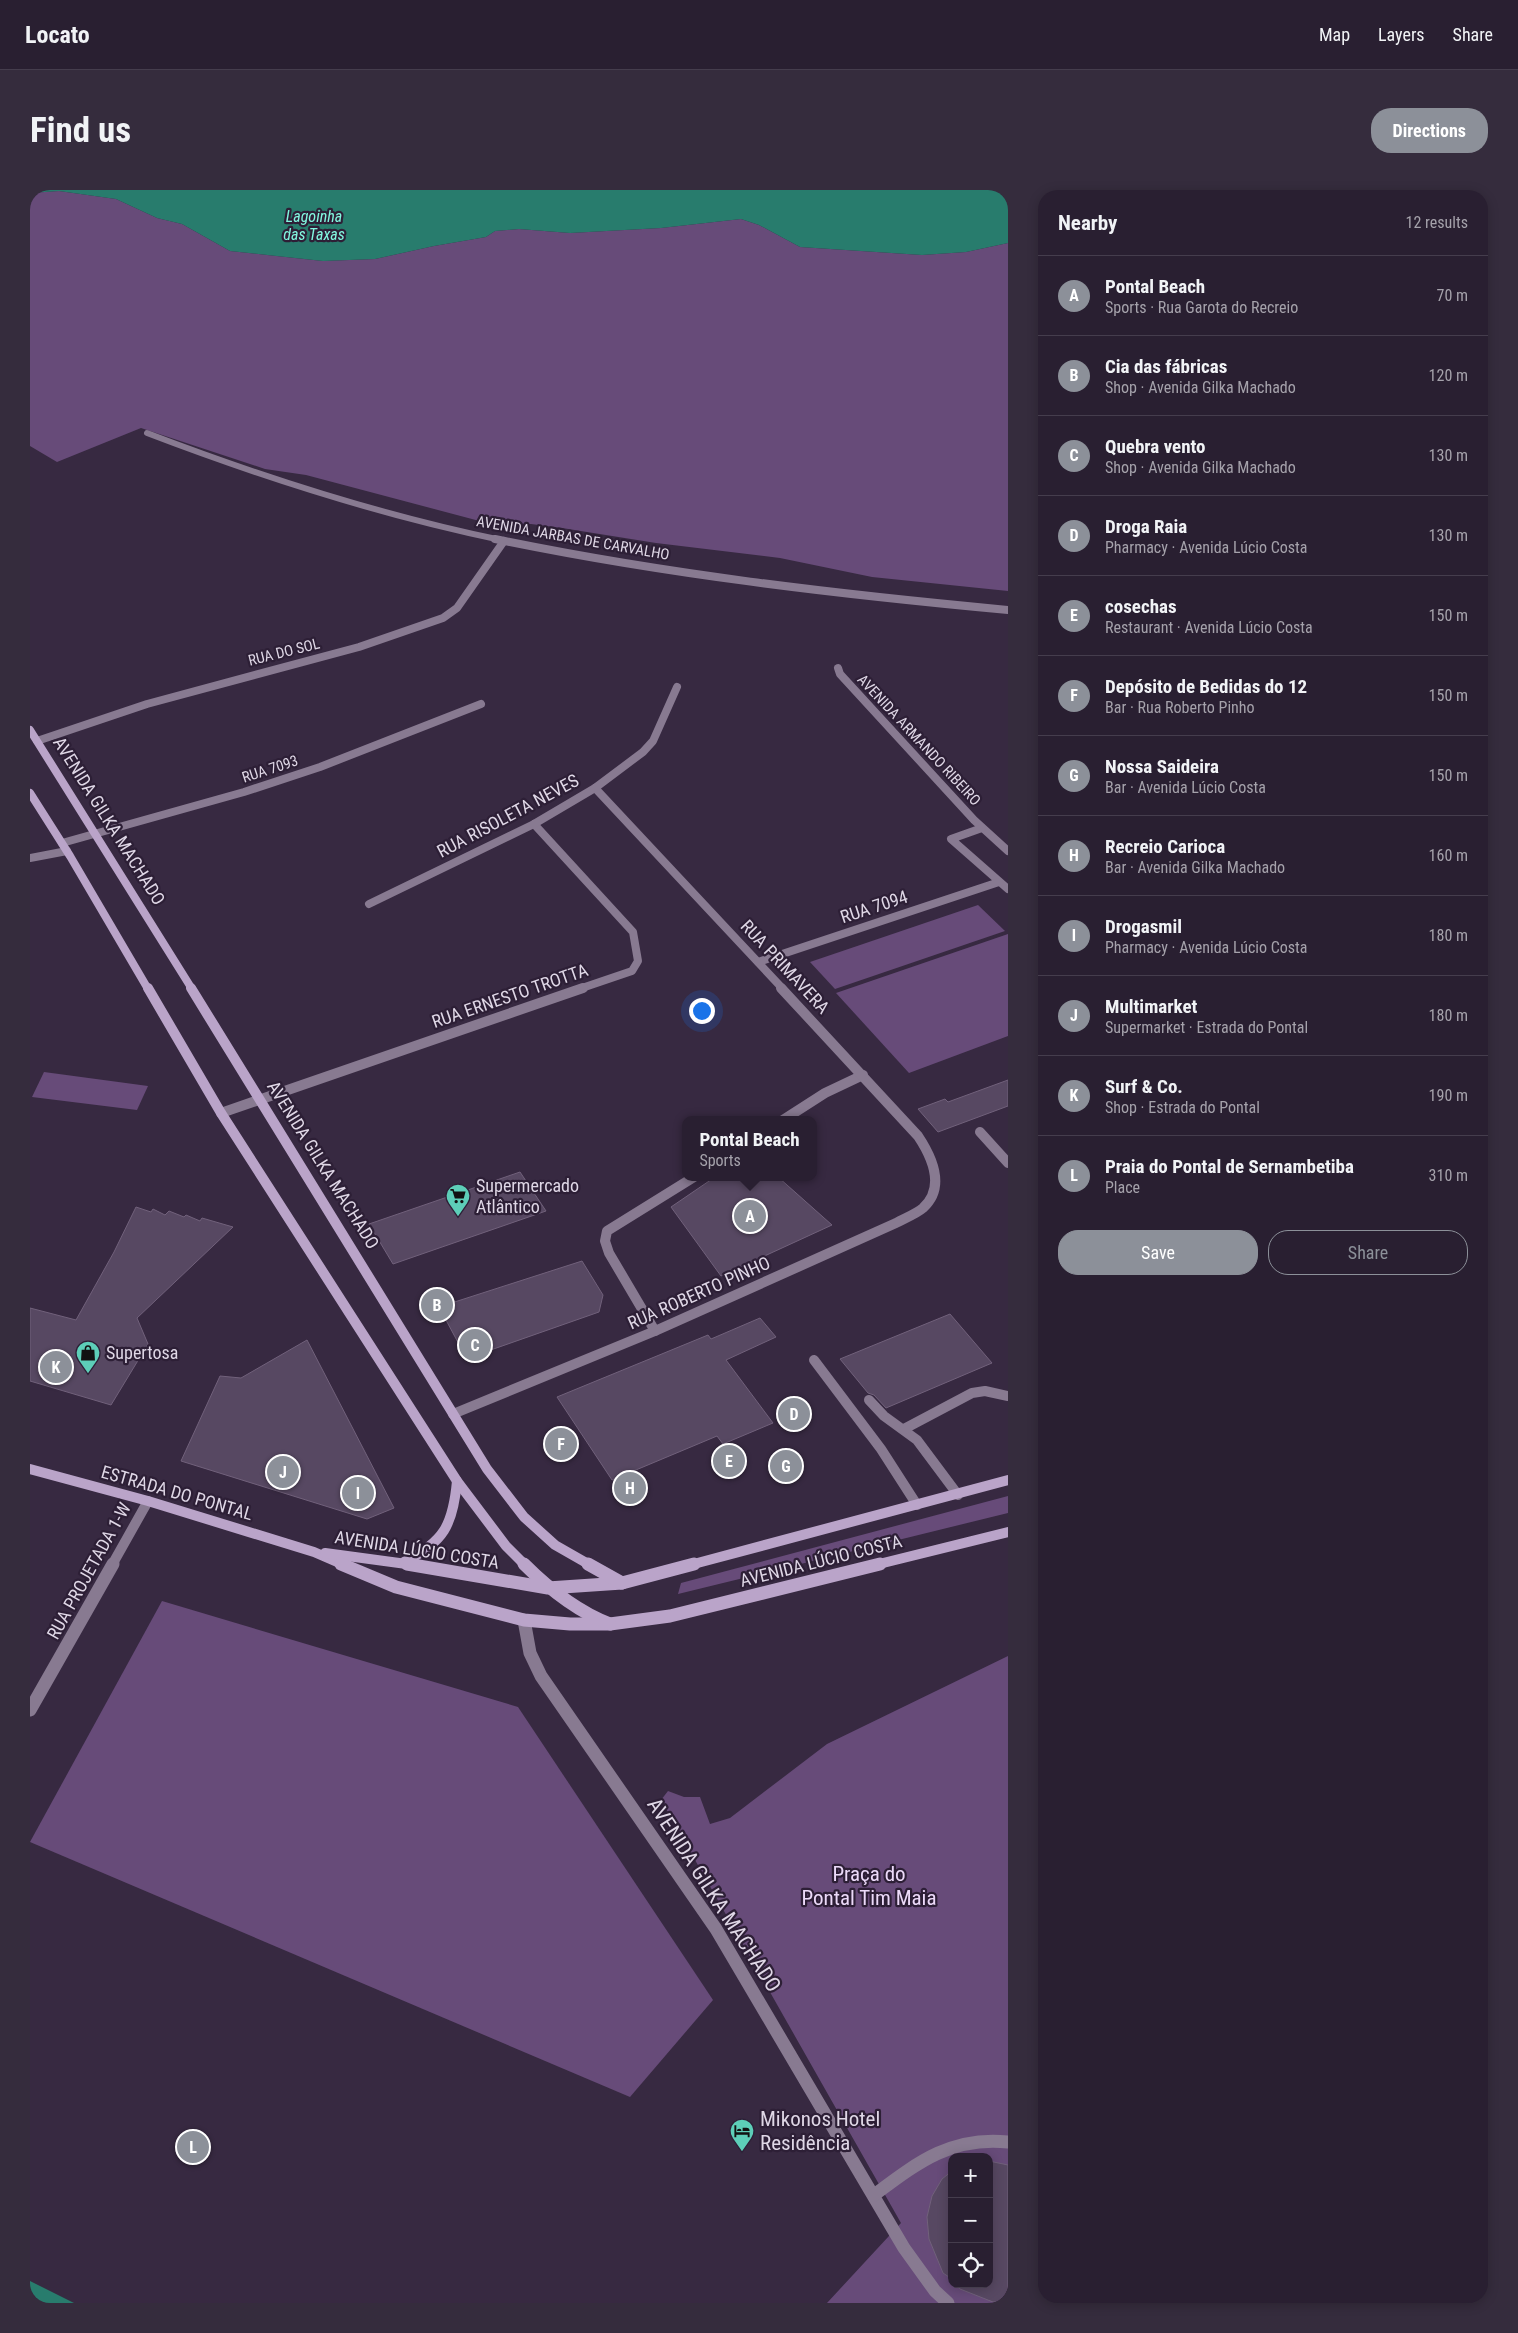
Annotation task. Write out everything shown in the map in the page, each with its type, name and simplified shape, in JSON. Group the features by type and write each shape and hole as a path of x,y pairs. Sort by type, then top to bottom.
{"street":[{"name":"AVENIDA JARBAS DE CARVALHO","path":"147,433 204,456 338,498 409,519 504,541 606,560 795,588 1008,610"},
{"name":"RUA DO SOL","path":"37,741 147,704 359,647 443,618 457,608 504,541"},
{"name":"AVENIDA ARMANDO RIBEIRO","path":"838,668 840,674 982,828 1008,851"},
{"name":"RUA RISOLETA NEVES","path":"369,904 534,824 595,788 644,752 653,741 677,687"},
{"name":"RUA 7093","path":"30,858 95,834 244,792 320,767 481,704"},
{"name":"AVENIDA GILKA MACHADO","path":"30,730 260,1099 487,1469 524,1517 554,1545 622,1583"},
{"name":"RUA PRIMAVERA","path":"595,788 925,1144 932,1160 936,1178"},
{"path":"30,793 64,847 221,1113 457,1481 506,1546 548,1588 592,1617 610,1624"},
{"name":"RUA ERNESTO TROTTA","path":"221,1113 632,971 638,961 633,932 534,824"},
{"name":"AVENIDA ARMANDO RIBEIRO","path":"982,828 951,839 1008,890"},
{"name":"RUA 7094","path":"758,962 998,882"},
{"path":"789,1116 825,1093 863,1075"},
{"path":"980,1132 1008,1163"},
{"name":"RUA ROBERTO PINHO","path":"453,1414 655,1331 896,1223 925,1206 934,1192 936,1178"},
{"path":"655,1331 609,1253 605,1241 606,1231 687,1181"},
{"path":"814,1360 880,1448 917,1505"},
{"path":"904,1428 972,1394 985,1391 1008,1396"},
{"path":"869,1400 884,1416 904,1428 917,1440 958,1495"},
{"name":"ESTRADA DO PONTAL","path":"30,1469 148,1501 314,1552"},
{"name":"AVENIDA LÚCIO COSTA","path":"314,1552 403,1563 548,1588 622,1583 958,1495 1008,1480"},
{"path":"403,1563 424,1553 441,1539 452,1522 457,1481"},
{"name":"RUA PROJETADA 1-W","path":"30,1710 148,1501"},
{"name":"AVENIDA LÚCIO COSTA","path":"314,1552 396,1587 524,1620 570,1624 610,1624 670,1616 1008,1532"},
{"name":"AVENIDA GILKA MACHADO","path":"524,1620 525,1636 530,1653 541,1676 716,1929 904,2248 935,2291 948,2303"},
{"path":"874,2195 923,2159 941,2150 969,2141 984,2139 1008,2142"}],"green space":[{"path":"59,191 116,199 157,218 182,224 230,251 323,261 375,259 486,237 495,231 519,229 570,233 661,228 741,219 759,225 800,247 922,255 966,252 1008,243 1008,591 872,577 780,558 656,543 562,528 531,524 487,523 306,475 265,469 141,428 57,462 30,446 30,193"},
{"path":"978,905 1005,931 835,989 810,962"},
{"path":"1008,934 1008,1036 909,1073 836,993"},
{"path":"44,1072 148,1086 137,1110 32,1097"},
{"path":"1008,1496 1008,1513 678,1594 681,1583"},
{"path":"162,1601 518,1707 713,2000 630,2097 30,1842"},
{"name":"Praça do Pontal Tim Maia","path":"1008,1656 1008,2303 827,2303 901,2223 661,1800 668,1791 684,1797 700,1797 710,1824 730,1818 827,1744"}],"water":[{"name":"Lagoinha das Taxas","path":"30,190 1008,190 1008,243 966,252 922,255 800,247 759,225 741,219 661,228 570,233 519,229 495,231 486,237 375,259 323,261 230,251 182,224 157,218 116,199 59,191 30,193"},
{"path":"30,2281 74,2303 30,2303"}],"building":[{"path":"1008,1080 1008,1106 938,1132 918,1109 945,1099 948,1102"},
{"name":"Supermercado Atlântico","path":"520,1172 546,1211 393,1264 369,1224"},
{"path":"709,1181 782,1181 832,1225 721,1276 671,1207"},
{"path":"136,1207 151,1212 153,1209 165,1215 169,1211 200,1221 202,1218 233,1227 137,1318 148,1344 111,1405 30,1381 30,1308 76,1320 114,1252"},
{"path":"582,1261 603,1295 599,1312 485,1352 461,1348 439,1307"},
{"path":"950,1314 992,1363 886,1408 874,1395 868,1393 840,1359"},
{"path":"760,1318 776,1337 726,1360 773,1423 723,1444 717,1436 612,1480 557,1397 708,1335 711,1339"},
{"path":"307,1340 394,1508 367,1519 181,1461 220,1376 241,1378"},
{"path":"993,2162 1008,2165 1008,2302 993,2302 960,2289 993,2288"},
{"path":"948,2174 948,2276 943,2273 929,2239 927,2217 932,2196 942,2179"}],"place":[{"name":"Pontal Beach","path":"750,1216"},
{"name":"Supermercado Atlântico","path":"458,1217"},
{"name":"Cia das fábricas","path":"437,1305"},
{"name":"Quebra vento","path":"475,1345"},
{"name":"Surf & Co.","path":"56,1367"},
{"name":"Supertosa","path":"88,1374"},
{"name":"Droga Raia","path":"794,1414"},
{"name":"Depósito de Bedidas do 12","path":"561,1444"},
{"name":"cosechas","path":"729,1461"},
{"name":"Nossa Saideira","path":"786,1466"},
{"name":"Multimarket","path":"283,1472"},
{"name":"Recreio Carioca","path":"630,1488"},
{"name":"Drogasmil","path":"358,1493"},
{"name":"Praia do Pontal de Sernambetiba","path":"193,2147"},
{"name":"Mikonos Hotel Residência","path":"742,2152"}]}
